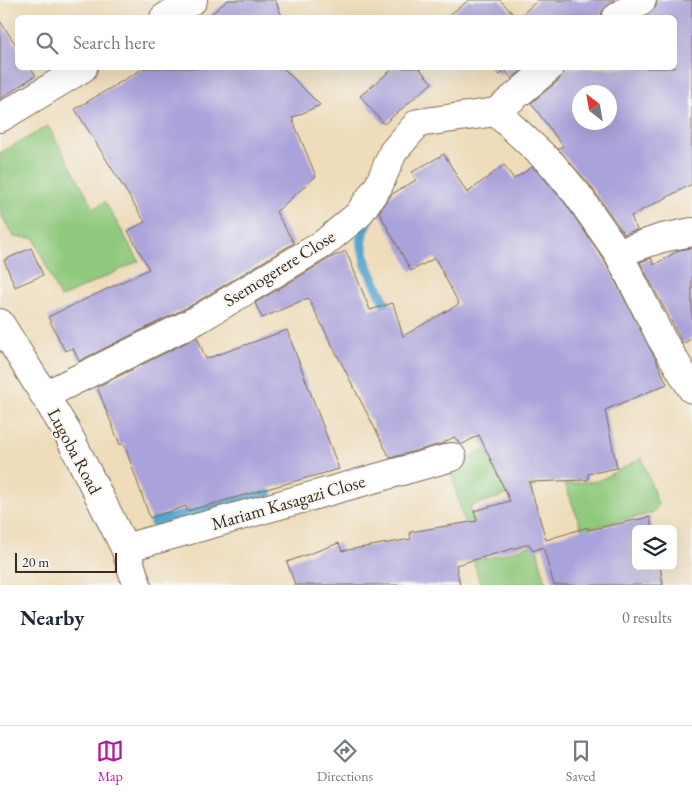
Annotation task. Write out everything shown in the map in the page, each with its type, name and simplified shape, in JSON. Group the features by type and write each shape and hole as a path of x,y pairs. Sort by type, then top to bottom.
{"street":[{"path":"169,15 193,0"},
{"path":"620,15 642,0"},
{"path":"0,118 80,70"},
{"path":"547,70 496,112 552,164 577,194 618,253 660,338 692,389"},
{"name":"Ssemogerere Close","path":"45,395 196,320 323,244 358,214 379,186 393,152 418,123 496,112"},
{"path":"618,253 662,238 692,232"},
{"name":"Lugoba Road","path":"0,323 67,432 125,548 137,585"},
{"name":"Mariam Kasagazi Close","path":"125,548 452,457"}],"green space":[{"path":"48,126 94,208 105,202 139,261 60,298 34,238 14,237 0,213 0,153"},
{"path":"519,439 535,486 470,506 485,559 536,544 546,585 480,585 449,463"},
{"path":"642,458 658,504 653,513 582,530 565,484 598,481"}],"building":[{"path":"228,0 275,0 282,15 210,15"},
{"path":"469,0 500,0 514,15 449,15"},
{"path":"538,0 615,0 602,11 601,15 521,15"},
{"path":"657,0 692,0 692,184 631,216 637,230 624,234 590,185 558,149 563,146 531,103 559,80 563,70 677,70 677,15 647,15 656,7"},
{"path":"0,21 15,44 15,70 32,70 36,75 0,99"},
{"path":"141,70 285,70 320,105 292,118 316,176 276,212 294,243 190,306 79,361 73,348 65,351 48,317 149,269 128,231 145,222 75,109"},
{"path":"392,70 421,70 432,83 384,124 360,96"},
{"path":"494,70 505,70 500,75"},
{"path":"505,70 523,70 512,79"},
{"path":"444,154 467,193 504,165 514,179 532,167 565,203 605,261 667,384 605,410 617,468 588,474 588,480 529,482 546,540 588,527 588,530 650,517 651,525 632,525 632,570 661,570 663,585 554,585 543,547 533,551 529,544 456,565 460,585 295,585 287,562 339,543 342,551 411,539 410,532 477,521 474,511 510,501 479,435 461,445 454,437 441,444 390,458 308,298 262,318 255,303 332,257 346,251 370,310 393,303 403,336 459,304 435,258 411,271 379,212 392,194 416,180 412,172"},
{"path":"31,248 43,275 15,287 4,260"},
{"path":"692,248 692,338 683,344 640,262 651,258 654,265 679,250"},
{"path":"287,330 339,469 187,511 186,506 150,518 124,444 120,445 97,387 197,337 206,359"}],"waterway":[{"path":"371,214 361,239 366,264 391,316"},
{"path":"154,522 268,494"}]}
